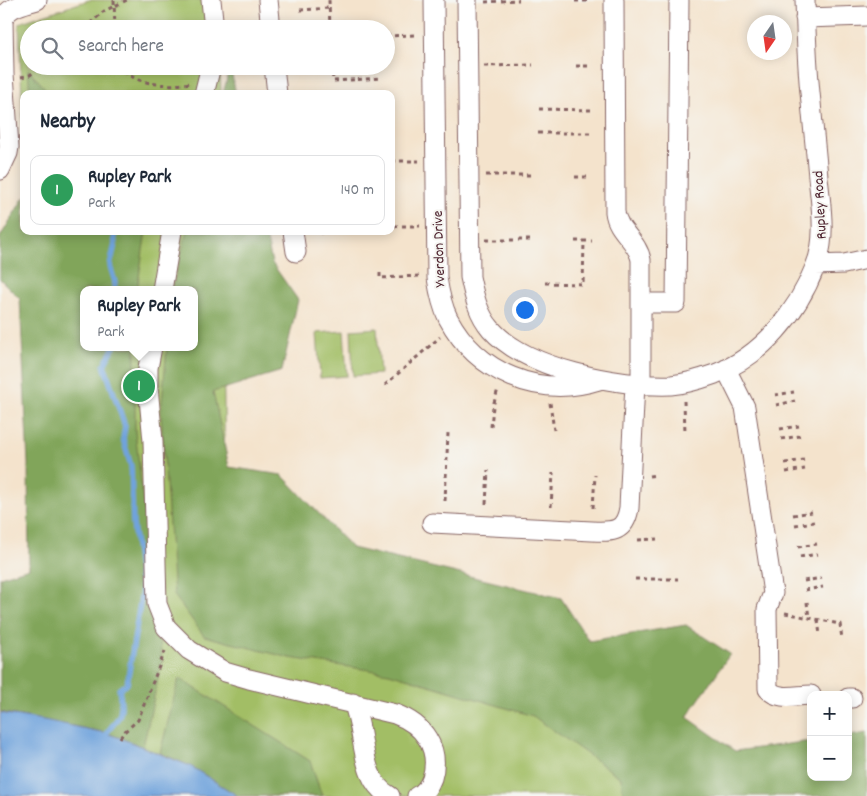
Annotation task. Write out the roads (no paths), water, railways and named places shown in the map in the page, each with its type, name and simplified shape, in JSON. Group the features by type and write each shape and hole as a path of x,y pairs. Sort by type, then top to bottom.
{"street":[{"path":"0,170 9,147 2,36 4,15 10,9 37,0"},
{"path":"211,0 213,20"},
{"path":"268,0 270,20"},
{"name":"Yverdon Drive","path":"434,0 436,278 448,317 462,340 478,357 505,375 539,386 564,387 588,384 600,380"},
{"path":"432,523 610,532 624,524 627,517 638,383 642,303 640,253 618,224 615,212 614,0"},
{"path":"642,303 676,303 679,0"},
{"name":"Yverdon Drive","path":"475,1 470,277 476,302 490,328 506,344 535,360 600,380 638,383"},
{"path":"805,9 867,16"},
{"name":"Rupley Road","path":"638,383 671,385 694,381 726,369 753,352 778,328 789,315 809,281 816,265 822,241 822,216 810,100 805,9"},
{"path":"200,87 206,75"},
{"path":"275,75 277,90"},
{"path":"163,286 171,235"},
{"path":"294,235 296,252"},
{"path":"816,265 844,264 867,259"},
{"path":"151,351 148,368 148,387 153,441 157,604 166,627 189,650 225,672 409,719 429,741 434,758 434,771 430,784 422,794 417,796"},
{"path":"726,369 745,408 773,593 766,609 768,689 772,695 807,696"},
{"path":"353,704 360,724 368,771 375,783 385,794 390,796"}],"water":[{"path":"0,713 106,733 190,766 238,796 0,796"}],"waterway":[{"path":"114,235 115,244 110,266 114,286"},
{"path":"102,740 120,713 121,700 119,689 127,684 142,591 133,524 131,466 123,439 125,426 104,365 112,351"}],"place":[{"name":"Rupley Park","path":"139,386"}]}
